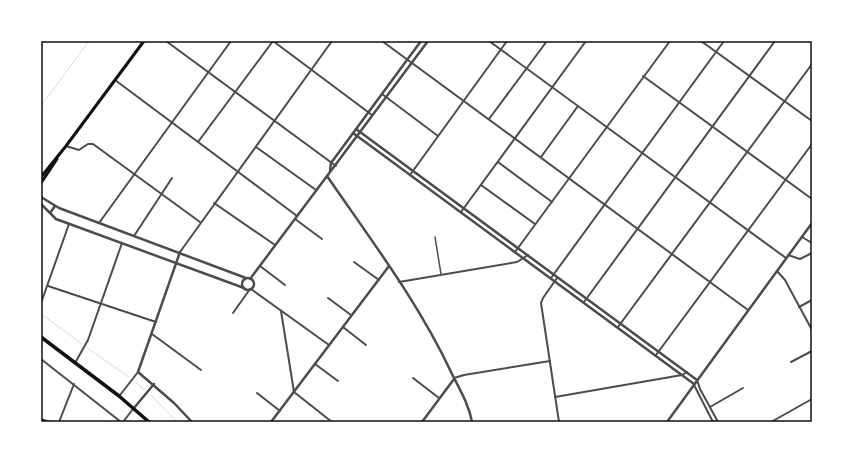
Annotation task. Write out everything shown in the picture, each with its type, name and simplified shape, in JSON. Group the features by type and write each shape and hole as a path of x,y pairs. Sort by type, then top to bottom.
{"highway":[{"path":"41,337 119,396 149,422"}],"main road":[{"path":"41,177 66,146 144,41"},
{"path":"41,183 60,153"}],"street":[{"path":"166,41 336,166"},
{"path":"98,223 231,41"},
{"path":"198,142 273,41 373,115"},
{"path":"119,396 138,372 180,252 200,222 238,172 332,41"},
{"path":"382,41 748,310"},
{"path":"330,172 331,163 421,41"},
{"path":"250,278 358,137 428,41"},
{"path":"489,41 675,178 787,257 800,259 812,253"},
{"path":"410,175 412,170 507,41"},
{"path":"489,120 547,41"},
{"path":"461,212 586,41"},
{"path":"515,252 670,41"},
{"path":"701,41 812,121"},
{"path":"551,278 724,41"},
{"path":"584,302 775,41"},
{"path":"618,327 812,64"},
{"path":"643,76 812,199"},
{"path":"114,80 238,172 322,239"},
{"path":"382,94 438,136"},
{"path":"541,157 578,106"},
{"path":"356,129 697,380 718,422"},
{"path":"353,134 682,374 694,384 699,397 713,422"},
{"path":"66,146 79,150 88,144 93,144 200,222"},
{"path":"656,355 660,352 812,144"},
{"path":"256,147 316,190"},
{"path":"498,162 552,202"},
{"path":"327,176 389,266 437,342 469,410 472,422"},
{"path":"134,236 172,178"},
{"path":"481,185 535,224"},
{"path":"41,197 55,206 98,223 180,252 246,278 250,278"},
{"path":"214,203 275,245"},
{"path":"41,204 54,218 244,288 251,289 329,345"},
{"path":"50,213 55,206"},
{"path":"666,422 812,223"},
{"path":"41,303 69,224"},
{"path":"802,236 812,243"},
{"path":"435,237 442,275"},
{"path":"75,364 88,340 122,243"},
{"path":"399,282 517,262 528,255"},
{"path":"354,262 379,280"},
{"path":"260,266 286,285"},
{"path":"271,422 389,266"},
{"path":"777,271 785,280 812,330"},
{"path":"558,277 541,303 559,422"},
{"path":"244,288 242,283 246,278"},
{"path":"233,313 254,283 250,278"},
{"path":"48,286 156,322"},
{"path":"328,298 352,315"},
{"path":"799,307 812,300"},
{"path":"281,311 294,392 332,422"},
{"path":"343,327 366,345"},
{"path":"152,334 201,370"},
{"path":"791,362 812,351"},
{"path":"41,359 122,422 154,384"},
{"path":"422,422 454,378 550,360"},
{"path":"315,364 338,381"},
{"path":"138,372 154,384 192,422"},
{"path":"555,396 687,372"},
{"path":"413,378 440,399"},
{"path":"59,422 74,384"},
{"path":"710,408 743,388"},
{"path":"257,393 280,411"},
{"path":"771,422 812,399"},
{"path":"41,418 50,422"}],"waterway":[{"path":"41,106 89,41"},
{"path":"41,314 82,344"},
{"path":"87,348 129,377"},
{"path":"135,382 145,390"},
{"path":"151,395 177,422"}]}
